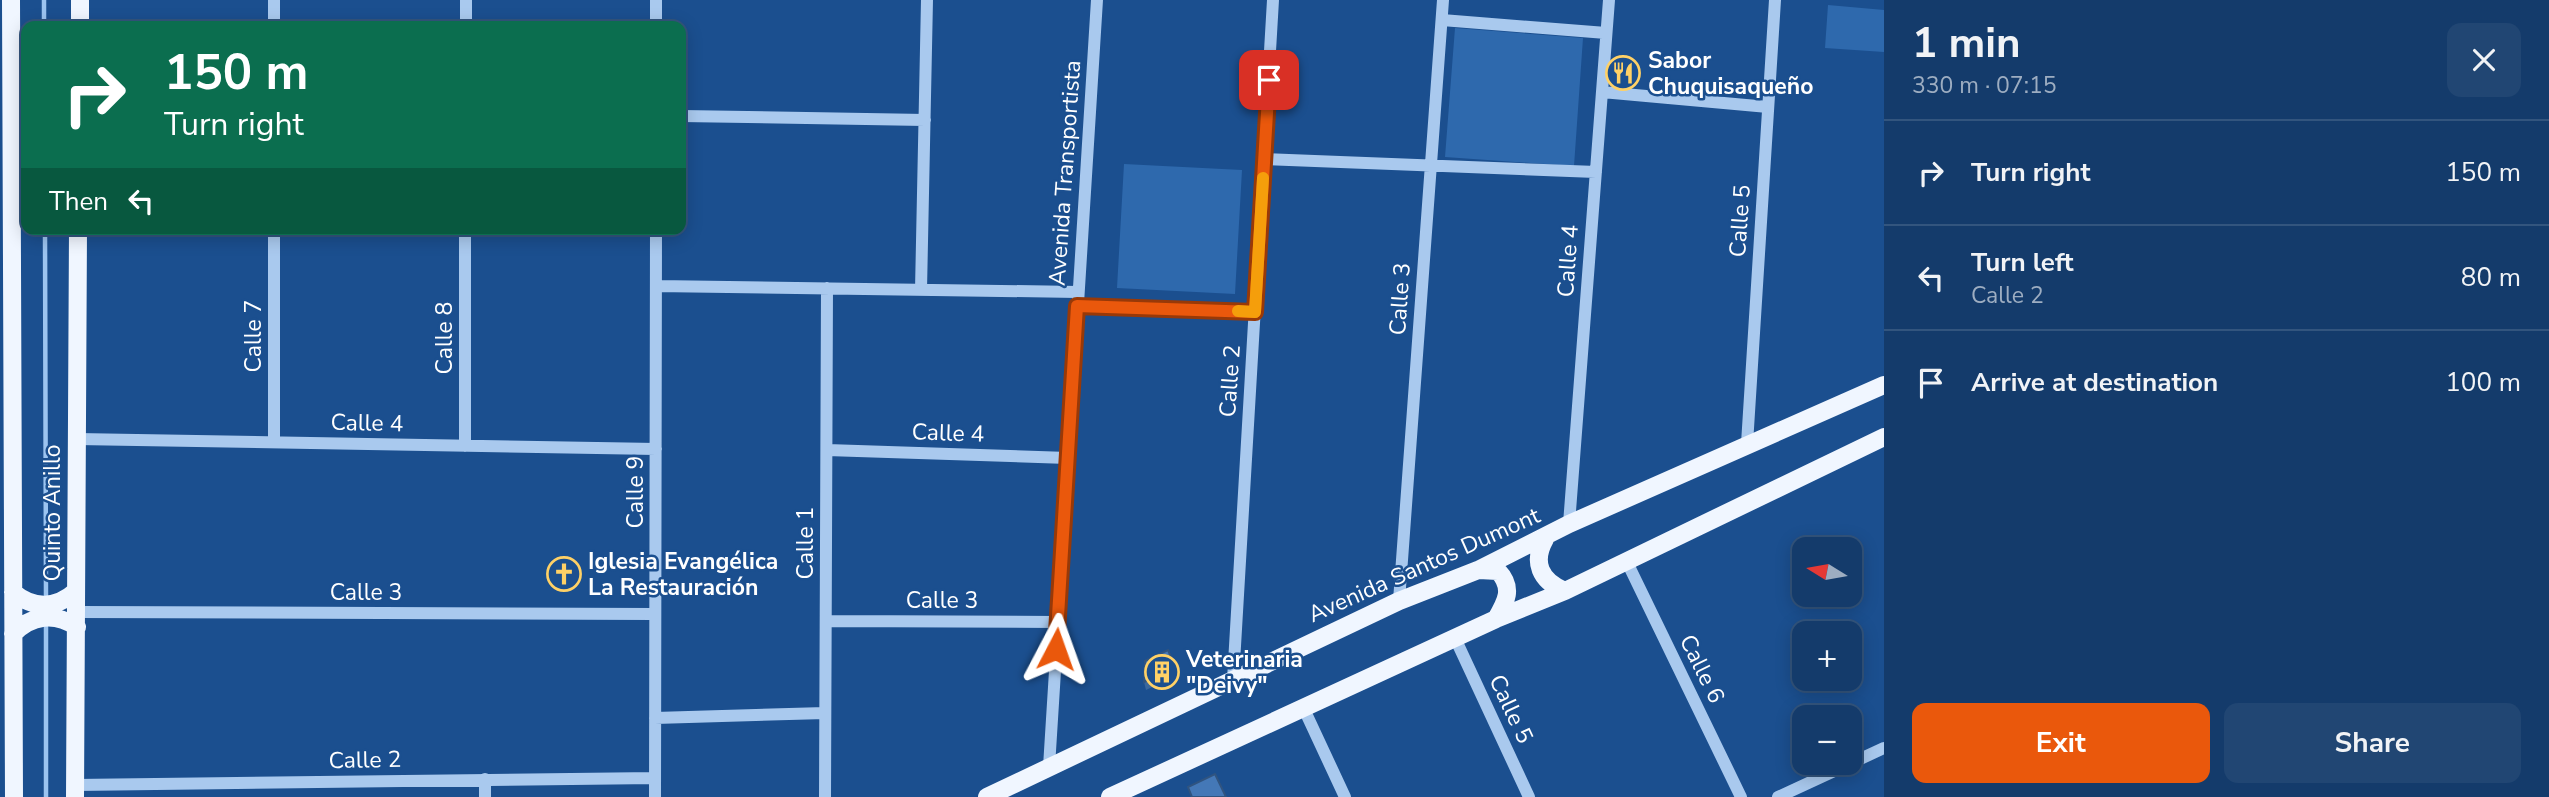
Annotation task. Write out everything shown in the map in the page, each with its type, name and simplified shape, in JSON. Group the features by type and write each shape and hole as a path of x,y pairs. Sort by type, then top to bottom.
{"main road":[{"name":"Quinto Anillo","path":"12,0 7,443 13,603 20,628 14,797"},
{"path":"80,0 80,21"},
{"name":"Quinto Anillo","path":"75,791 70,610 77,439 78,235"},
{"name":"Avenida Santos Dumont","path":"987,797 1399,601 1478,570 1545,539 1569,524 1884,385"},
{"path":"1110,797 1130,793 1455,638 1565,591 1884,438"},
{"path":"1545,539 1538,551 1538,564 1543,577 1552,586 1565,591"},
{"path":"1478,570 1498,571 1505,579 1509,592 1496,619"},
{"path":"13,603 70,610"},
{"path":"20,628 43,617 70,610"}],"street":[{"path":"274,0 274,21"},
{"path":"466,0 466,21"},
{"path":"656,0 656,21"},
{"path":"921,290 928,0"},
{"name":"Avenida Transportista","path":"1049,767 1097,0"},
{"name":"Calle 2","path":"1233,680 1273,0"},
{"name":"Calle 3","path":"1399,601 1443,0"},
{"name":"Calle 4","path":"1569,524 1609,0"},
{"name":"Calle 5","path":"1747,444 1775,0"},
{"path":"1442,20 1606,33"},
{"path":"1602,92 1768,107"},
{"path":"686,116 925,120"},
{"path":"1264,159 1596,172"},
{"name":"Calle 7","path":"274,235 274,442"},
{"name":"Calle 8","path":"465,235 465,446"},
{"name":"Calle 9","path":"655,797 656,235"},
{"path":"656,286 1079,292"},
{"name":"Calle 1","path":"825,797 827,288"},
{"path":"1077,306 1255,312"},
{"name":"Calle 4","path":"77,439 656,449"},
{"name":"Calle 4","path":"827,450 1068,458"},
{"name":"Calle 6","path":"1626,560 1741,797"},
{"name":"Calle 3","path":"70,610 655,614"},
{"name":"Calle 3","path":"826,621 1058,622"},
{"name":"Calle 5","path":"1455,638 1529,797"},
{"path":"1304,709 1345,797"},
{"path":"655,718 825,713"},
{"path":"1778,797 1884,748"},
{"name":"Calle 2","path":"75,791 485,779 655,778"},
{"path":"485,779 485,797"}],"shaded area":[{"path":"1828,5 1884,10 1884,52 1825,48"},
{"path":"1455,28 1583,38 1574,166 1445,157"},
{"path":"1124,164 1242,170 1235,294 1117,288"}],"building":[{"path":"1168,650 1175,667 1144,682 1145,661"},
{"path":"1215,774 1226,797 1192,797 1188,787"}],"waterway":[{"path":"44,0 44,21"},
{"path":"45,235 46,600"},
{"path":"46,623 46,797"}],"slow traffic":[{"path":"1238,311 1255,312 1263,178"}],"place":[{"name":"Sabor Chuquisaqueño","path":"1623,73"},
{"name":"Iglesia Evangélica La Restauración","path":"564,574"},
{"name":"Veterinaria \"Deivy\"","path":"1162,672"}],"route":[{"path":"1056,649 1077,306 1255,312 1269,80"}]}
